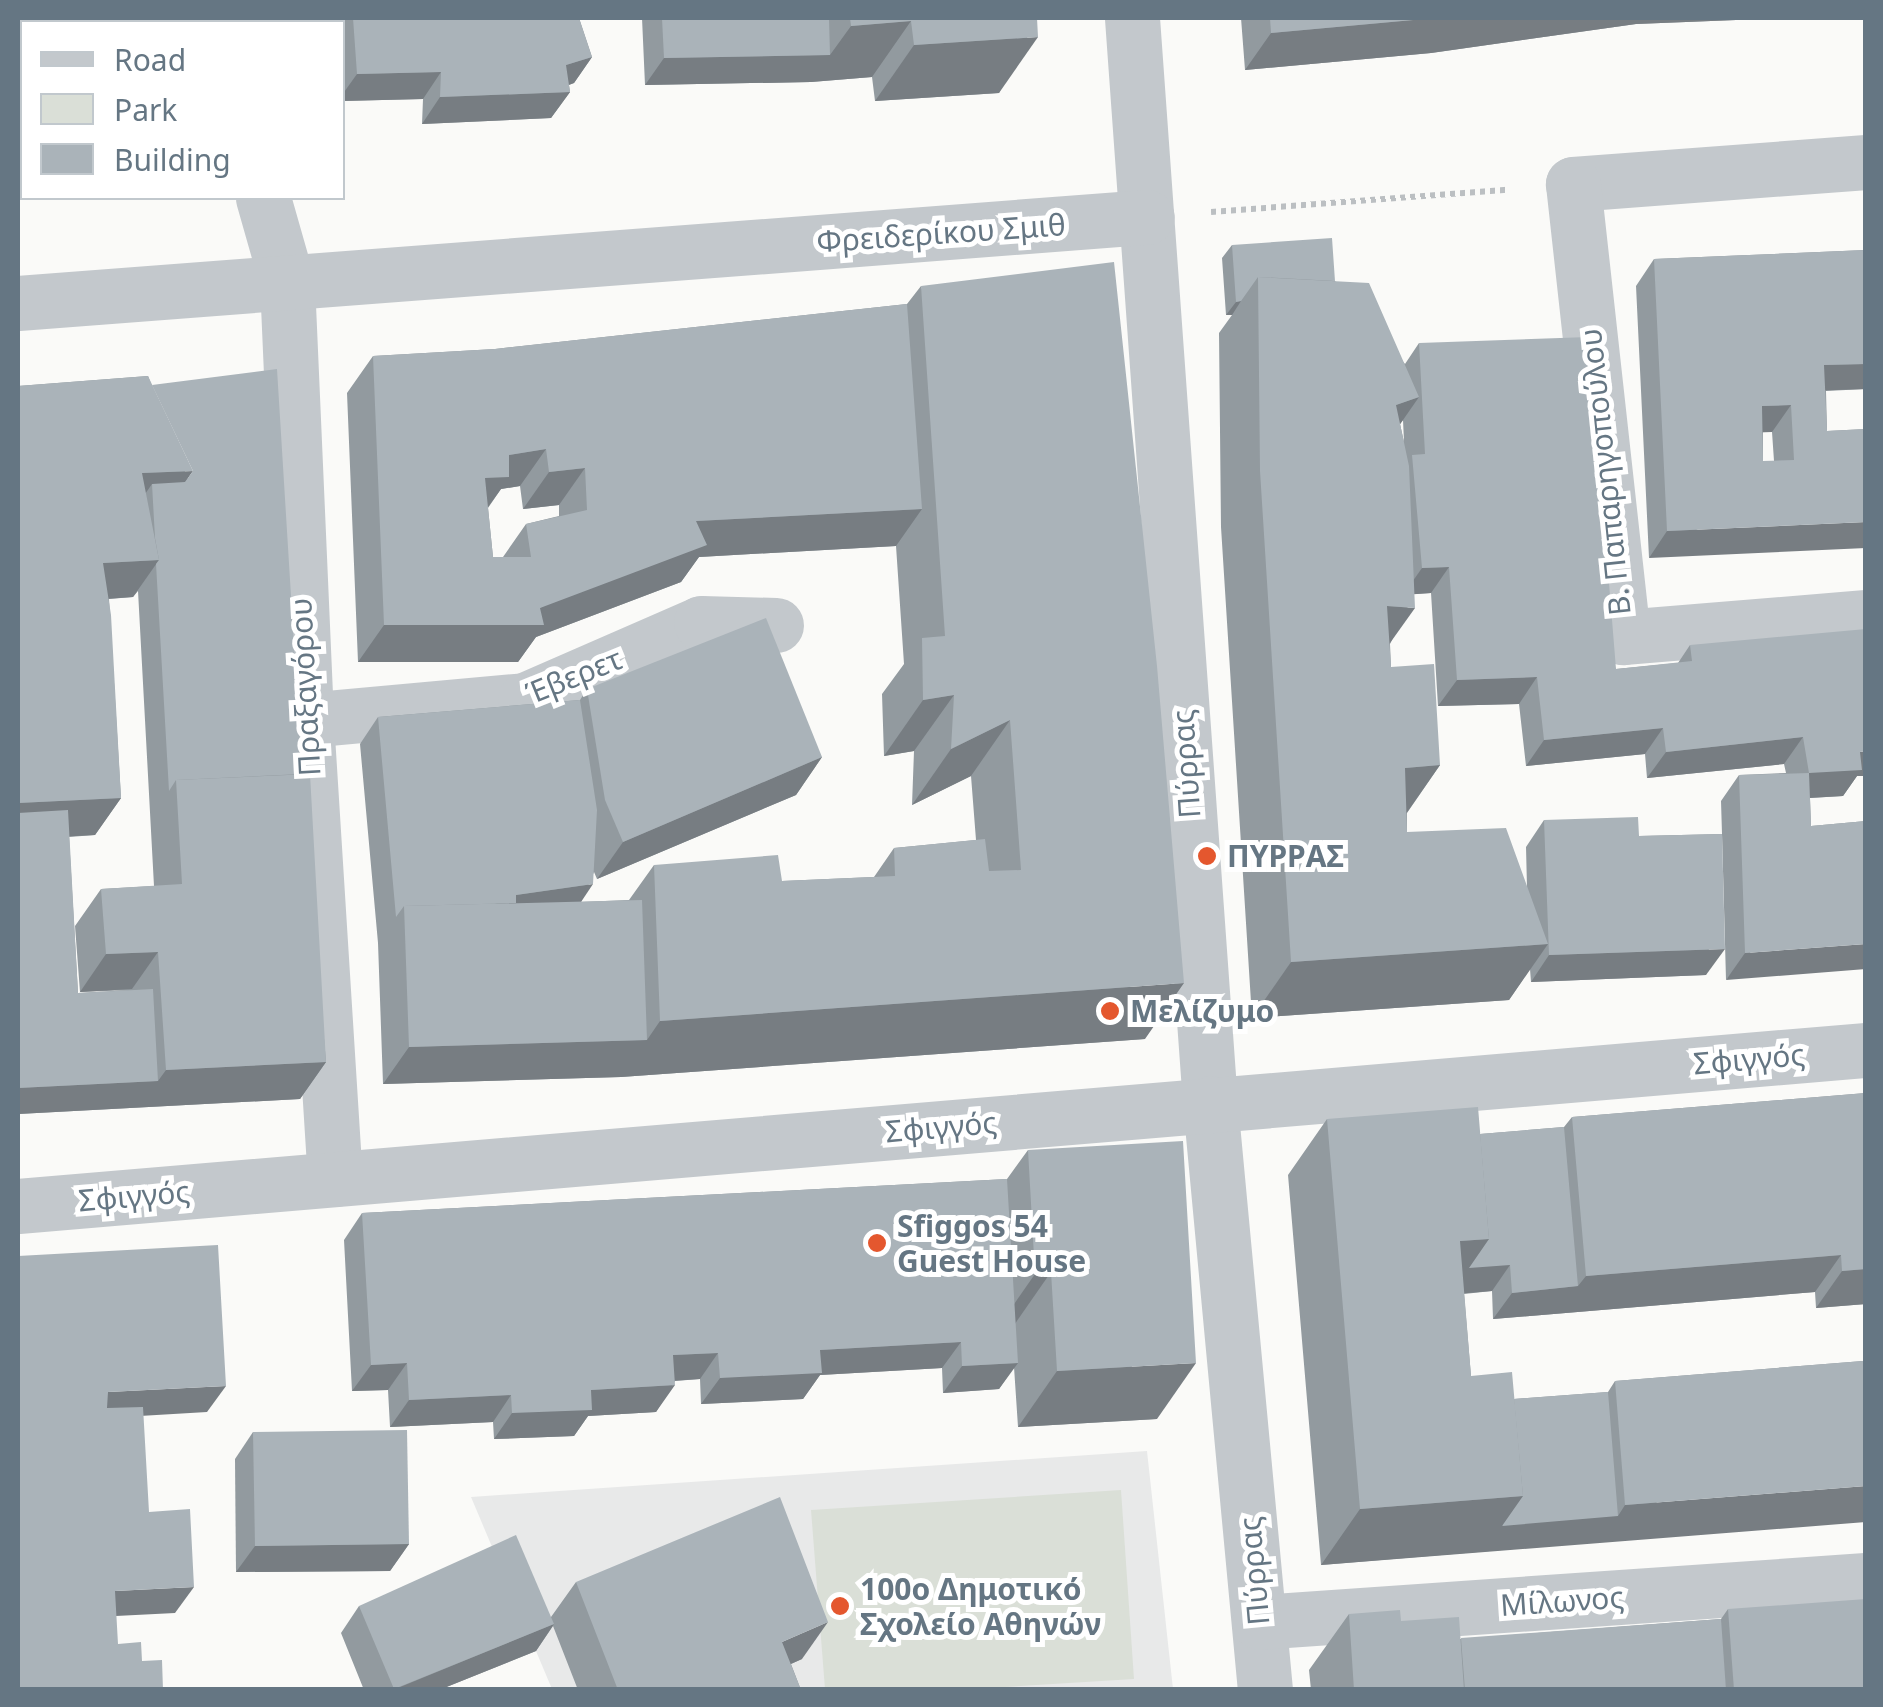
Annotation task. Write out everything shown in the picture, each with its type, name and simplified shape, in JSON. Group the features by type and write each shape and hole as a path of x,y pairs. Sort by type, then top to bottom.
{"street":[{"name":"Πύρρας","path":"1132,18 1210,1103 1265,1690"},
{"path":"1573,184 1866,162"},
{"name":"Β. Παπαρηγοπούλου","path":"1573,184 1624,637 1866,617"},
{"name":"Πραξαγόρου","path":"264,200 287,282 306,720 335,1179"},
{"name":"Φρειδερίκου Σμιθ","path":"18,303 1146,217"},
{"name":"Έβερετ","path":"306,720 525,700 701,623 776,625"},
{"name":"Σφιγγός","path":"18,1206 1866,1050"},
{"name":"Μίλωνος","path":"1259,1622 1866,1580"}],"path":[{"path":"1146,217 1573,184"}],"shaded area":[{"name":"100ο Δημοτικό Σχολείο Αθηνών","path":"1147,1451 1173,1689 552,1689 471,1497"}],"green space":[{"path":"1121,1490 1134,1679 972,1689 825,1689 811,1510"}],"building":[{"path":"185,18 186,20 81,20"},
{"path":"353,18 579,18 592,57 566,65 570,92 440,97 441,72 357,74"},
{"path":"662,18 829,18 830,55 664,58"},
{"path":"850,18 1037,18 1038,37 914,45 911,21 851,26"},
{"path":"1270,18 1435,18 1271,33"},
{"path":"20,37 18,119 18,38"},
{"path":"1332,238 1335,281 1258,277 1241,301 1236,302 1232,245"},
{"path":"1866,250 1866,364 1824,365 1827,431 1866,429 1866,522 1667,531 1654,259","holes":["1791,405 1794,460 1763,461 1762,406"]},
{"path":"1114,262 1157,666 1184,983 660,1021 654,865 778,855 782,881 895,876 894,848 985,839 989,871 1021,870 1010,720 951,749 954,695 923,700 922,638 945,636 921,286"},
{"path":"1258,277 1369,283 1419,397 1396,405 1409,466 1415,608 1387,606 1391,667 1434,664 1440,765 1405,768 1407,832 1506,828 1548,944 1291,962 1260,471"},
{"path":"907,304 922,509 696,521 707,545 540,608 544,625 384,625 373,356 495,349","holes":["546,449 549,472 585,468 587,510 526,524 531,557 493,557 485,478 509,477 509,455"]},
{"path":"1589,337 1616,669 1692,661 1690,645 1866,629 1866,751 1860,752 1862,770 1809,773 1803,737 1666,752 1663,728 1544,740 1537,677 1457,680 1449,567 1422,568 1412,455 1425,454 1419,343"},
{"path":"277,369 302,774 176,780 169,791 152,484 185,482 193,471 152,385"},
{"path":"148,376 193,471 142,473 159,560 103,563 111,615 121,798 18,803 18,386"},
{"path":"766,618 822,757 623,842 605,800 587,689"},
{"path":"580,700 597,810 593,884 516,895 516,903 404,906 396,917 378,717"},
{"path":"1809,773 1811,826 1866,821 1866,944 1745,953 1739,775"},
{"path":"310,774 326,1062 166,1070 158,952 106,954 101,889 182,884 176,780"},
{"path":"68,810 78,993 153,989 158,1081 18,1088 18,813"},
{"path":"1638,817 1639,836 1722,834 1725,949 1549,955 1544,820"},
{"path":"642,900 647,1040 409,1047 404,906"},
{"path":"1866,1093 1866,1269 1842,1271 1841,1255 1586,1276 1572,1117"},
{"path":"1478,1107 1489,1239 1460,1241 1471,1376 1512,1372 1523,1496 1360,1509 1327,1119"},
{"path":"1564,1127 1578,1286 1512,1293 1510,1265 1469,1268 1489,1239 1480,1134"},
{"path":"1183,1141 1196,1363 1057,1371 1051,1272 1035,1274 1028,1150"},
{"path":"1007,1179 1018,1363 962,1366 961,1342 820,1350 822,1373 720,1378 718,1353 673,1355 675,1385 591,1390 592,1410 512,1413 511,1395 409,1400 407,1363 371,1365 362,1213"},
{"path":"218,1245 226,1386 108,1392 107,1408 143,1407 149,1512 190,1509 194,1587 115,1591 118,1644 141,1642 142,1661 162,1660 163,1690 18,1690 18,1256"},
{"path":"1863,1361 1866,1486 1625,1505 1615,1381"},
{"path":"1608,1392 1618,1516 1502,1526 1523,1496 1514,1399"},
{"path":"407,1430 409,1544 255,1546 253,1432"},
{"path":"780,1497 828,1622 782,1642 801,1690 618,1690 576,1582"},
{"path":"516,1535 554,1624 394,1689 359,1606"},
{"path":"1866,1599 1866,1690 1734,1690 1728,1609"},
{"path":"1400,1610 1401,1621 1459,1617 1464,1690 1354,1690 1349,1614"},
{"path":"1721,1619 1726,1690 1465,1690 1461,1638"}],"place":[{"name":"ΠΥΡΡΑΣ","path":"1207,856"},
{"name":"Μελίζυμο","path":"1110,1011"},
{"name":"Sfiggos 54 Guest House","path":"877,1243"},
{"name":"100ο Δημοτικό Σχολείο Αθηνών","path":"840,1606"}]}
